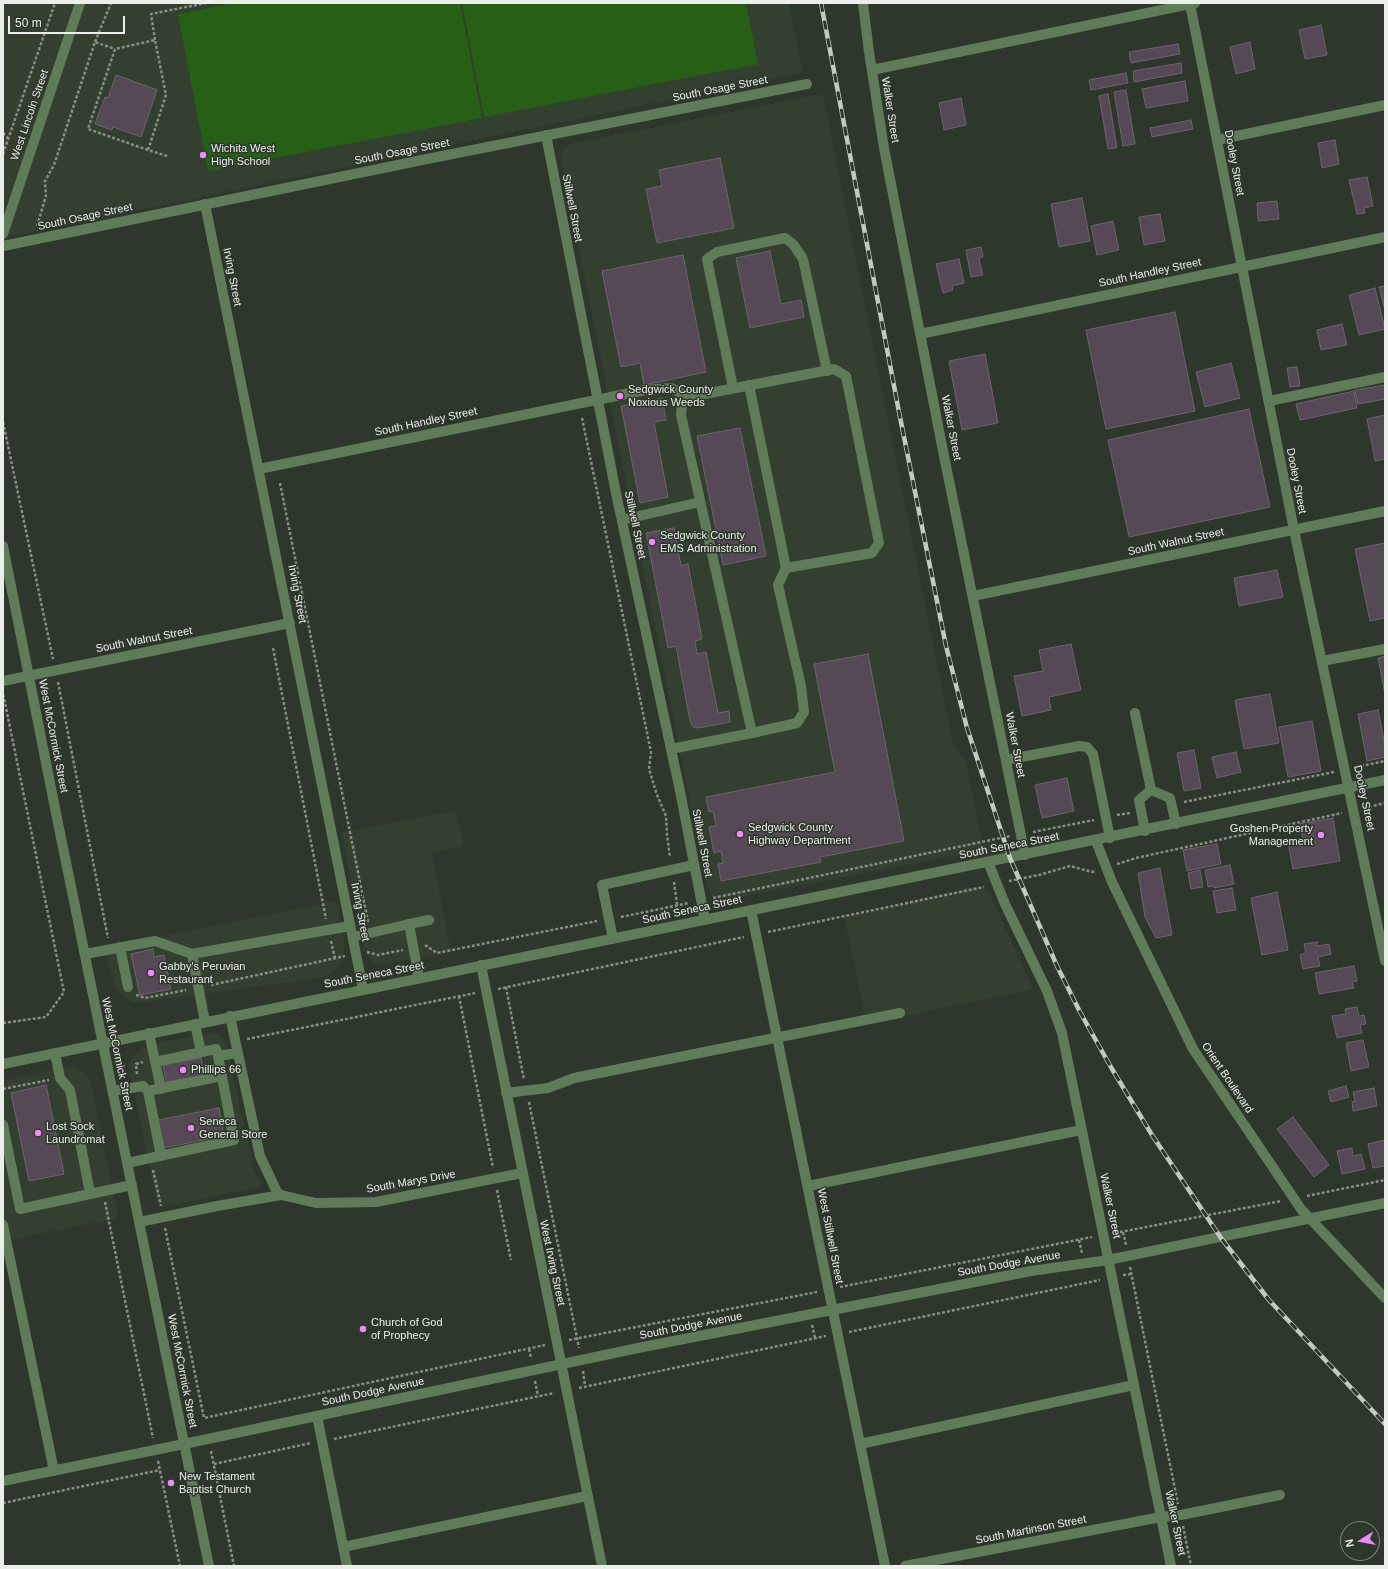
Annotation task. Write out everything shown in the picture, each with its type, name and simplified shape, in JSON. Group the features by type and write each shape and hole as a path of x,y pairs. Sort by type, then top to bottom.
{"street":[{"name":"Walker Street","path":"863,3 884,148 1025,855"},
{"name":"West Lincoln Street","path":"3,234 77,4"},
{"path":"872,70 1193,4"},
{"name":"Dooley Street","path":"1193,4 1217,140 1294,530 1349,788 1381,917 1385,961"},
{"name":"South Osage Street","path":"3,246 546,135 807,84"},
{"path":"1217,140 1385,105"},
{"name":"Stillwell Street","path":"546,135 622,520 671,749 705,920"},
{"name":"Irving Street","path":"205,204 363,989"},
{"name":"South Handley Street","path":"920,334 1385,237"},
{"path":"733,388 707,259 717,252 785,238 793,244 803,259 827,371"},
{"path":"752,733 680,415 682,403 689,397 834,370 846,376 879,543 872,553 786,568"},
{"path":"1269,400 1385,377"},
{"path":"671,749 797,723 804,712 801,686 778,585 786,568 749,385"},
{"name":"South Handley Street","path":"259,469 645,390 671,388 689,397"},
{"path":"622,520 700,502"},
{"name":"South Walnut Street","path":"973,596 1385,511"},
{"name":"West McCormick Street","path":"3,546 209,1566"},
{"name":"South Walnut Street","path":"3,681 290,623"},
{"path":"1322,661 1385,649"},
{"path":"1135,713 1151,790"},
{"path":"1006,760 1079,746 1087,747 1093,754 1110,838"},
{"name":"South Seneca Street","path":"3,1064 230,1016 1145,831 1385,780"},
{"path":"1151,790 1170,798 1176,824"},
{"path":"1145,831 1139,800 1151,790"},
{"name":"Orient Boulevard","path":"1096,841 1116,889 1193,1049 1294,1199 1310,1219 1385,1298"},
{"name":"Walker Street","path":"988,862 1047,991 1059,1026 1171,1566"},
{"path":"613,938 602,885 694,866"},
{"name":"West Stillwell Street","path":"751,910 885,1566"},
{"path":"353,937 429,920"},
{"path":"409,924 419,978"},
{"path":"85,954 155,941 192,954 350,926"},
{"path":"115,948 130,990"},
{"path":"192,954 198,987 201,1052"},
{"name":"West Irving Street","path":"481,965 602,1566"},
{"path":"506,1093 548,1088 574,1078 900,1013"},
{"path":"230,1016 234,1041 260,1156 277,1192 280,1195"},
{"path":"149,1033 161,1088"},
{"path":"127,1163 234,1140 216,1049 155,1060"},
{"path":"218,1056 237,1052"},
{"path":"55,1053 60,1078 70,1090 90,1194"},
{"path":"148,1091 222,1076"},
{"path":"113,1091 143,1086 148,1091 161,1156"},
{"path":"3,1125 20,1208 132,1185"},
{"path":"808,1186 1081,1130"},
{"name":"South Marys Drive","path":"139,1222 280,1195 316,1203 376,1202 522,1174"},
{"name":"South Dodge Avenue","path":"3,1481 561,1364 1031,1271 1108,1260 1385,1203"},
{"path":"3,1225 54,1471"},
{"path":"860,1444 1134,1385"},
{"path":"317,1416 347,1566"},
{"name":"South Martinson Street","path":"905,1566 1161,1517 1181,1515 1280,1495"},
{"path":"343,1547 587,1496"}],"path":[{"path":"3,154 55,3"},
{"path":"33,239 46,196 45,182 54,165 95,42 111,3"},
{"path":"148,150 166,95 155,40 152,14 206,3"},
{"path":"95,42 115,49 155,40"},
{"path":"115,49 88,129 168,156"},
{"path":"3,133 8,138"},
{"path":"582,418 651,752 649,769 657,795 666,816 667,835 677,905"},
{"path":"3,422 115,948"},
{"path":"280,483 374,953"},
{"path":"273,648 335,959"},
{"path":"3,693 64,992 46,1017 3,1023"},
{"path":"1171,804 1385,761"},
{"path":"234,1041 506,987 756,935 1039,875 1070,866 1092,872 1136,858 1385,804"},
{"path":"130,990 145,998 369,951 378,955 426,945 437,953 1141,810"},
{"path":"506,987 577,1338 585,1386"},
{"path":"459,996 511,1260"},
{"path":"138,1087 136,1064 155,1060"},
{"path":"3,1089 60,1078"},
{"path":"151,1158 234,1566"},
{"path":"204,1418 577,1338 1385,1180"},
{"path":"102,1191 180,1566"},
{"path":"1123,1232 1191,1566"},
{"path":"214,1464 1132,1274"},
{"path":"3,1503 160,1470"}],"shaded area":[{"name":"Wichita West High School","path":"3,3 789,3 803,72 3,238"},
{"path":"823,94 953,745 966,761 984,850 724,900 714,900 705,876 560,155 565,147 572,144"},
{"path":"456,811 464,846 432,853 451,951 384,964 375,963 367,957 364,946 342,832"},
{"path":"970,887 982,887 989,892 1033,989 867,1024 844,918"},
{"path":"336,901 345,946 342,964 333,973 321,978 137,1003 124,998 114,985 104,948"},
{"path":"213,1033 220,1035 225,1041 255,1173 261,1181 260,1187 163,1207 157,1202 129,1066 132,1057 142,1049 158,1043"},
{"path":"64,1066 83,1072 91,1082 118,1218 3,1241 3,1081"}],"green space":[{"path":"234,3 460,3 482,118 208,171 178,14"},
{"path":"462,3 746,3 758,64 484,117"}],"building":[{"path":"1321,25 1327,55 1305,59 1299,30"},
{"path":"1250,42 1255,69 1236,74 1230,47"},
{"path":"1178,44 1180,54 1131,63 1129,52"},
{"path":"1181,63 1182,73 1134,82 1133,71"},
{"path":"1126,73 1128,83 1091,90 1089,80"},
{"path":"116,75 157,90 141,137 113,127 112,130 95,124 105,97 108,98"},
{"path":"1185,81 1188,101 1146,108 1142,89"},
{"path":"1126,90 1135,144 1123,146 1114,92"},
{"path":"1108,94 1117,148 1108,149 1099,96"},
{"path":"961,98 966,125 944,130 939,103"},
{"path":"1191,120 1193,129 1152,137 1150,128"},
{"path":"1335,140 1339,164 1322,168 1318,143"},
{"path":"720,158 734,228 657,243 646,189 662,186 659,170"},
{"path":"1367,177 1373,206 1364,208 1365,213 1357,214 1349,180"},
{"path":"1082,198 1090,241 1059,247 1051,204"},
{"path":"1277,201 1279,219 1258,221 1257,203"},
{"path":"1160,214 1165,241 1144,245 1139,217"},
{"path":"1113,221 1119,250 1097,255 1091,226"},
{"path":"981,247 983,257 979,258 983,275 971,277 966,250"},
{"path":"770,251 781,304 801,300 804,317 750,328 736,258"},
{"path":"683,255 706,372 644,385 640,363 621,367 602,271"},
{"path":"959,259 964,283 952,286 953,290 943,293 936,264"},
{"path":"1385,286 1385,311 1379,287"},
{"path":"1375,288 1385,329 1359,335 1349,295"},
{"path":"1175,312 1195,411 1106,429 1086,330"},
{"path":"1342,324 1347,345 1321,350 1317,330"},
{"path":"985,354 998,423 962,430 949,361"},
{"path":"1231,363 1240,398 1205,407 1196,372"},
{"path":"1297,367 1300,386 1290,387 1287,368"},
{"path":"1385,385 1385,399 1358,404 1355,390"},
{"path":"1354,391 1357,408 1300,420 1296,404"},
{"path":"662,398 666,420 654,422 668,497 640,503 621,406"},
{"path":"1249,409 1270,507 1129,537 1108,440"},
{"path":"1385,415 1385,459 1375,461 1367,419"},
{"path":"740,428 766,556 723,565 697,436"},
{"path":"674,528 681,566 688,564 702,639 695,641 697,654 706,652 718,713 729,711 730,722 698,728 693,727 690,721 676,646 668,648 646,533"},
{"path":"1385,543 1385,618 1370,621 1355,549"},
{"path":"1277,570 1283,597 1239,606 1234,578"},
{"path":"1071,644 1081,690 1049,697 1051,710 1022,716 1014,676 1043,671 1039,650"},
{"path":"868,654 904,841 820,857 821,862 721,881 718,864 723,863 721,851 714,853 709,827 716,826 713,811 709,812 706,797 835,772 814,664"},
{"path":"1385,656 1385,694 1378,658"},
{"path":"1270,694 1279,743 1244,749 1235,700"},
{"path":"1378,710 1385,746 1385,757 1367,761 1358,714"},
{"path":"1312,721 1321,771 1288,777 1279,727"},
{"path":"1194,750 1201,788 1184,791 1177,753"},
{"path":"1236,752 1241,772 1217,778 1212,757"},
{"path":"1067,778 1074,811 1042,818 1035,785"},
{"path":"1333,818 1340,861 1293,869 1288,842 1303,840 1300,824"},
{"path":"1217,844 1221,864 1187,871 1183,850"},
{"path":"1230,865 1234,884 1214,888 1213,886 1208,887 1205,870"},
{"path":"1160,868 1172,935 1156,938 1145,917 1138,873"},
{"path":"1200,870 1203,887 1191,889 1188,873"},
{"path":"1232,888 1236,910 1217,913 1213,891"},
{"path":"1277,892 1288,950 1262,955 1251,898"},
{"path":"1317,942 1317,946 1329,944 1331,954 1318,957 1320,966 1303,969 1300,955 1306,953 1304,944"},
{"name":"Gabby's Peruvian Restaurant","path":"153,949 154,957 164,955 171,989 140,995 131,954"},
{"path":"1354,966 1357,981 1352,982 1354,988 1319,994 1315,973"},
{"path":"1357,1007 1359,1016 1364,1015 1366,1024 1360,1025 1362,1033 1337,1038 1332,1016 1346,1014 1345,1009"},
{"path":"1363,1040 1369,1067 1351,1071 1346,1043"},
{"name":"Phillips 66","path":"201,1058 204,1076 166,1082 163,1065"},
{"name":"Lost Sock Laundromat","path":"46,1085 64,1174 29,1181 11,1093"},
{"path":"1346,1086 1349,1097 1331,1102 1328,1091"},
{"path":"1374,1088 1377,1106 1353,1111 1352,1102 1355,1101 1353,1092"},
{"name":"Seneca General Store","path":"219,1108 224,1136 163,1148 158,1120"},
{"path":"1293,1117 1329,1165 1314,1177 1277,1129"},
{"path":"1385,1140 1385,1166 1373,1168 1368,1144"},
{"path":"1352,1148 1353,1156 1361,1154 1365,1169 1342,1174 1337,1151"}],"railway":[{"path":"821,3 899,412 946,646 967,728 1010,858 1057,966 1080,1012 1152,1135 1221,1238 1269,1300 1385,1424"}],"place":[{"name":"Wichita West High School","path":"203,155"},
{"name":"Sedgwick County Noxious Weeds","path":"620,396"},
{"name":"Sedgwick County EMS Administration","path":"652,542"},
{"name":"Sedgwick County Highway Department","path":"740,834"},
{"name":"Goshen Property Management","path":"1321,835"},
{"name":"Gabby's Peruvian Restaurant","path":"151,973"},
{"name":"Phillips 66","path":"183,1070"},
{"name":"Seneca General Store","path":"191,1128"},
{"name":"Lost Sock Laundromat","path":"38,1133"},
{"name":"Church of God of Prophecy","path":"363,1329"},
{"name":"New Testament Baptist Church","path":"171,1483"}]}
